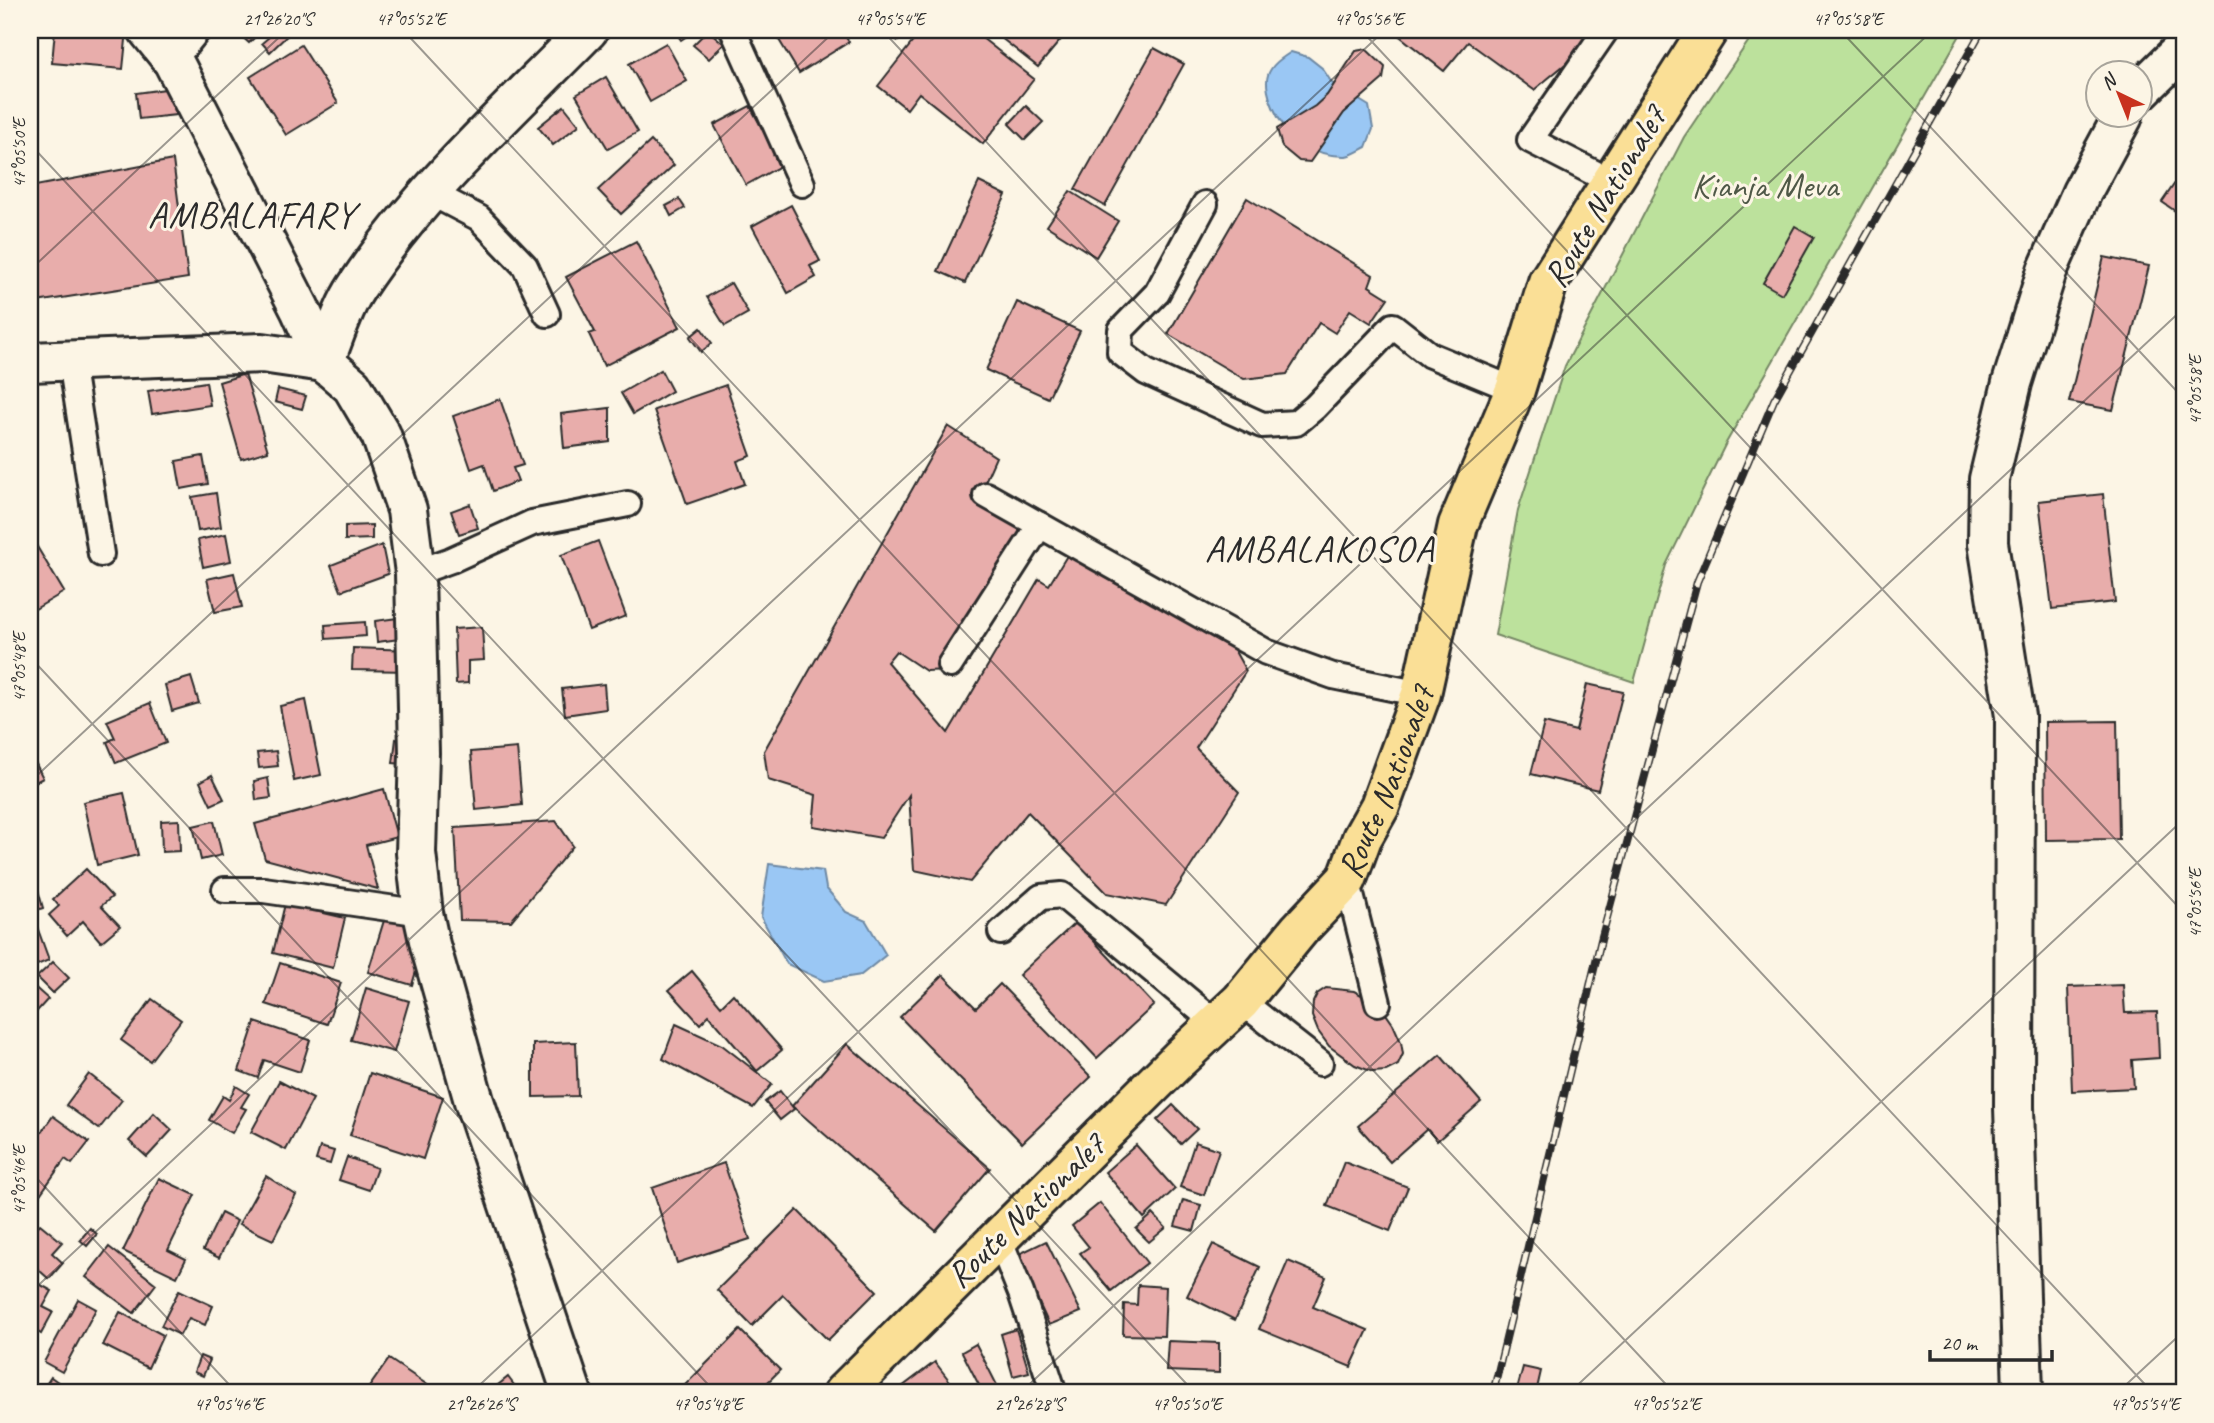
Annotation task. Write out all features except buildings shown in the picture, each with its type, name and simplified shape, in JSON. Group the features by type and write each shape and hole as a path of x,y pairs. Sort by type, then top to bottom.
{"main road":[{"name":"Route Nationale7","path":"843,1393 1179,1059 1229,1013 1299,930 1347,879 1362,838 1380,806 1421,694 1458,524 1514,390 1548,282 1708,30"}],"street":[{"path":"148,30 173,61 294,297 324,362 352,386 381,435 407,510 415,573 419,753 416,853 423,912 474,1101 572,1393"},
{"path":"324,362 354,290 408,219 474,146 588,30"},
{"path":"2154,77 2184,48"},
{"path":"2023,1393 2014,1107 2015,716 1988,543 1989,479 2012,383 2048,271 2082,192 2115,130"},
{"path":"30,362 262,353 324,362"}],"lane":[{"path":"173,61 198,30"},
{"path":"733,30 802,184"},
{"path":"1606,30 1530,140 1610,181"},
{"path":"431,193 479,218 525,266 547,314"},
{"path":"1206,204 1157,293 1121,330 1120,352 1146,372 1262,425 1296,423 1315,407 1393,326 1430,355 1514,390"},
{"path":"71,361 101,554"},
{"path":"986,495 1266,652 1334,676 1421,694"},
{"path":"415,573 451,561 532,523 628,504"},
{"path":"950,665 1040,525"},
{"path":"1347,879 1378,1003"},
{"path":"225,890 264,890 423,912"},
{"path":"1001,932 1041,897 1062,895 1229,1013 1320,1062"},
{"path":"999,1238 1021,1293 1054,1393"}],"green space":[{"name":"Kianja Meva","path":"1756,30 1963,30 1726,443 1666,565 1634,682 1495,635 1518,510 1565,366 1684,137"}],"water":[{"path":"1291,52 1308,57 1322,68 1332,83 1369,106 1373,129 1366,147 1346,156 1322,153 1302,143 1285,127 1272,103 1267,79 1275,64"},
{"path":"769,864 823,871 826,888 846,912 866,921 886,955 861,975 824,981 787,964 761,917"}],"railway":[{"path":"1493,1393 1601,940 1697,582 1774,400 1982,30"}],"district":[{"name":"AMBALAFARY","path":"252,214"},
{"name":"AMBALAKOSOA","path":"1320,548"}]}
